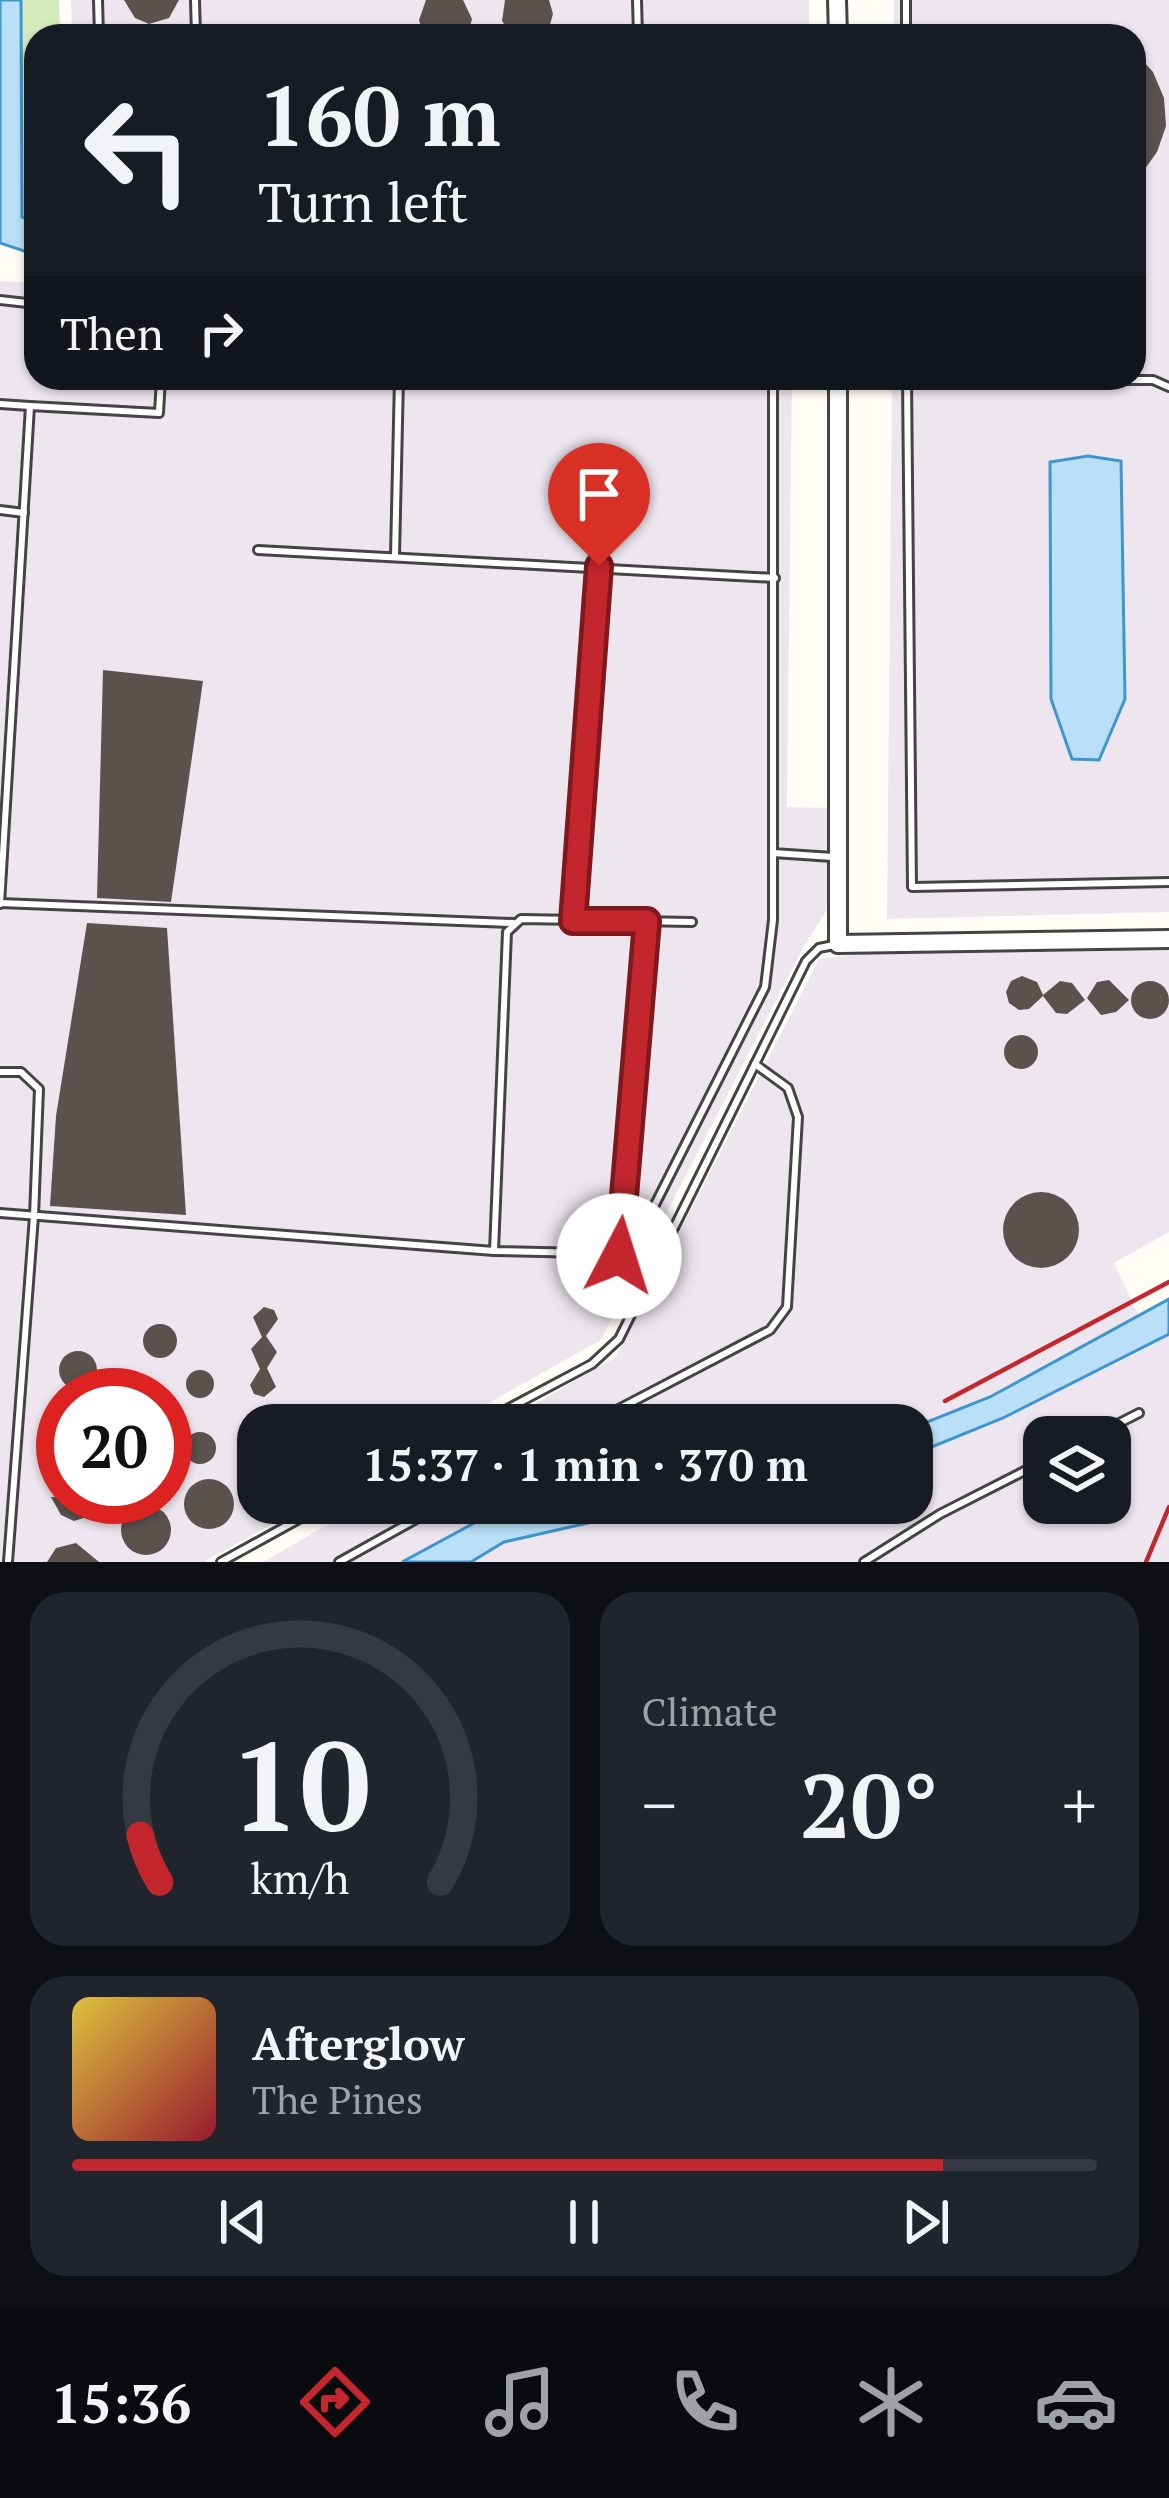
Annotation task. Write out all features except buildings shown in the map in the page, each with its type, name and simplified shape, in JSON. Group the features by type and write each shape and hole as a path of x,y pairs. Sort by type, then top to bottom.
{"street":[{"path":"838,390 838,944 1169,939"}],"lane":[{"path":"0,404 159,413 160,390"},
{"path":"395,556 399,390"},
{"path":"0,1214 494,1251 630,1255 765,987 773,920 773,390"},
{"path":"907,390 912,886 1169,882"},
{"path":"30,406 0,903 513,923 521,919 692,922"},
{"path":"0,510 24,513"},
{"path":"258,550 775,578"},
{"path":"573,921 599,566"},
{"path":"773,853 836,858"},
{"path":"619,1256 647,921"},
{"path":"494,1251 507,932 513,923"},
{"path":"516,1404 608,1355 806,961 819,948 838,944"},
{"path":"628,1404 770,1330 788,1307 798,1117 788,1088 754,1064"},
{"path":"0,1072 21,1072 39,1089 8,1562"},
{"path":"1131,1418 1138,1414"},
{"path":"864,1562 940,1514 1023,1472"},
{"path":"220,1562 290,1524"},
{"path":"339,1562 407,1524"}],"shaded area":[{"path":"71,0 809,0 809,24 72,24"},
{"path":"894,0 1169,0 1169,912 887,919 892,390 1146,390 1146,24 894,24"},
{"path":"0,281 24,282 24,390 792,390 787,807 831,808 828,908 601,1340 487,1404 237,1404 237,1524 272,1524 204,1562 0,1562"},
{"path":"1169,950 1169,1232 1114,1263 1139,1316 990,1397 933,1420 933,1404 535,1404 616,1357 819,959 886,951"},
{"path":"1169,1334 1169,1562 471,1562 504,1542 583,1524 933,1524 933,1446 1003,1418"},
{"path":"329,1524 472,1524 402,1562 263,1562"}],"green space":[{"path":"21,0 59,0 60,24 24,24 22,218"}],"water":[{"path":"0,0 21,0 24,251 0,243"},
{"path":"1088,456 1121,461 1125,699 1099,760 1072,759 1051,699 1050,462"},
{"path":"1169,1299 1169,1334 1003,1418 933,1446 933,1420 990,1397"},
{"path":"472,1524 583,1524 504,1542 471,1562 402,1562"}],"railway":[{"path":"945,1401 1169,1282"},
{"path":"1146,1562 1169,1507"}],"route":[{"path":"599,566 573,921 647,921 619,1256"}]}
